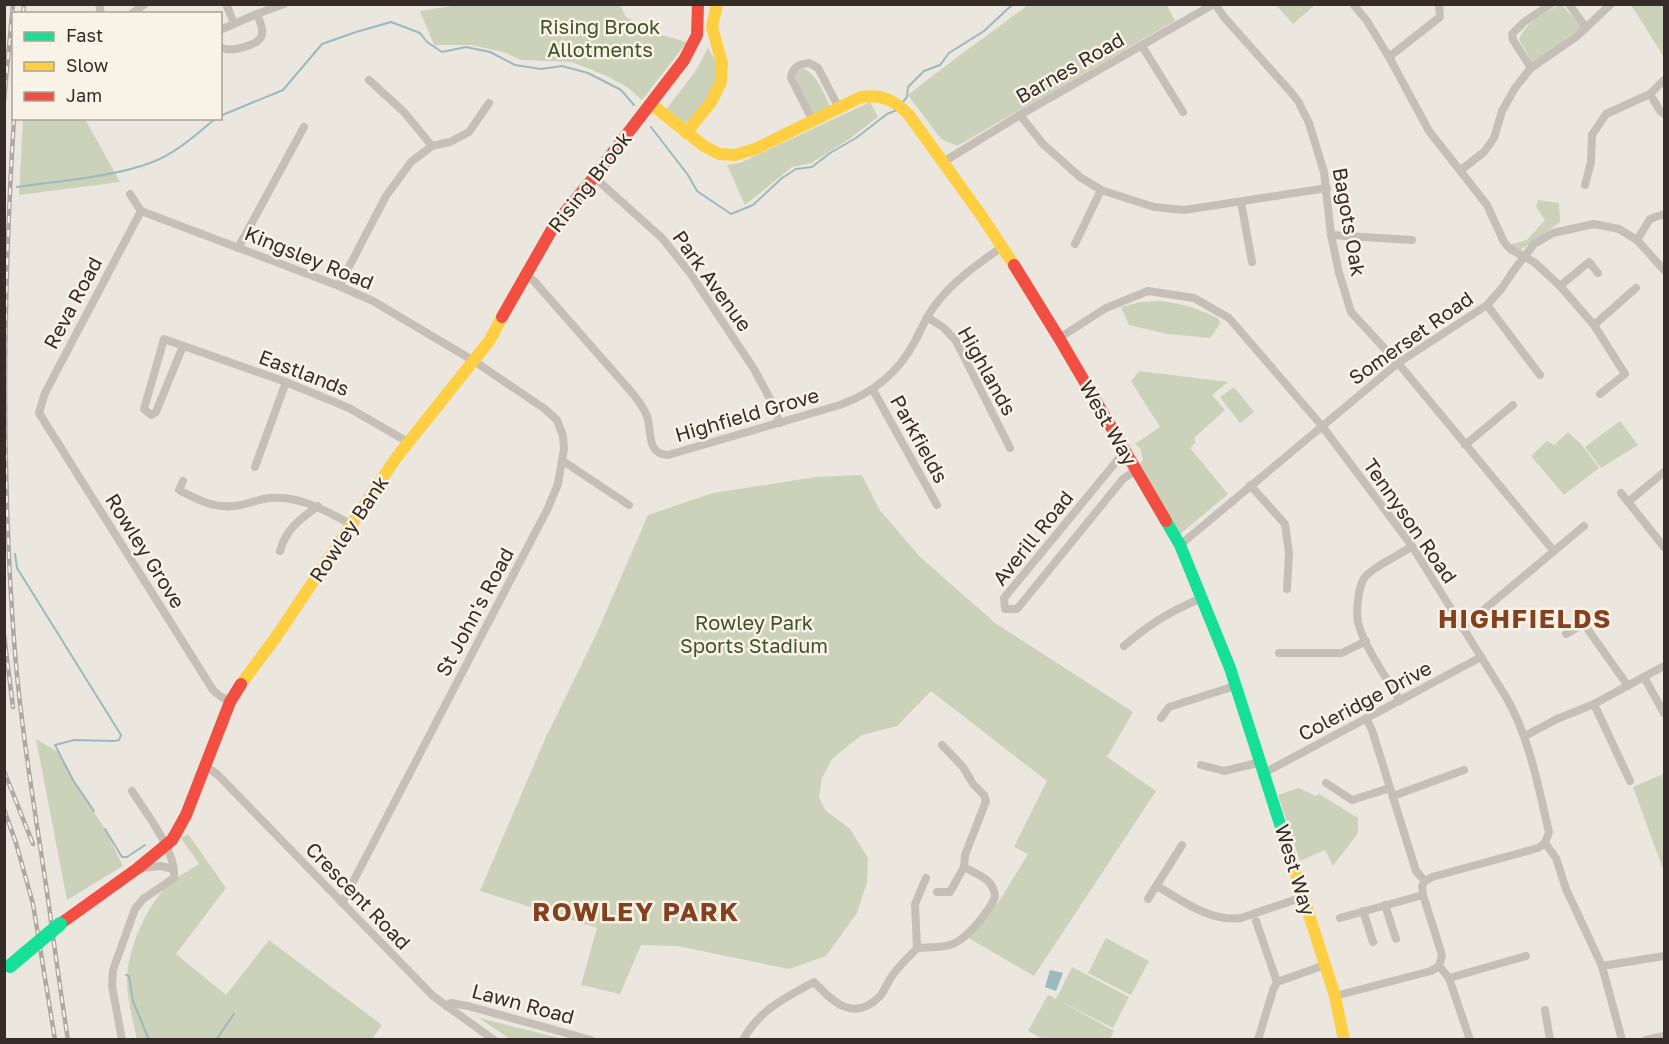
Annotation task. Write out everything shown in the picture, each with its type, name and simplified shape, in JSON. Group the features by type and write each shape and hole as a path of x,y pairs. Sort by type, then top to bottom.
{"main road":[{"name":"Rising Brook","path":"474,361 490,339 555,224 651,104 690,51 698,26 698,4"},
{"path":"686,133 717,92 721,82 722,65 711,32 711,22 717,4"},
{"name":"West Way","path":"651,104 710,151 721,155 734,155 755,149 854,99 867,95 882,96 900,105 943,162 981,215 1059,338 1180,545 1235,686 1263,767 1335,996 1344,1040"},
{"name":"Rowley Bank","path":"7,969 60,924 138,868 166,845 178,831 230,702 241,683 276,636 408,442 474,361"}],"street":[{"path":"226,4 234,23"},
{"path":"222,29 284,4"},
{"name":"Barnes Road","path":"943,162 1020,115 1215,4"},
{"name":"Bagots Oak","path":"1215,4 1298,101 1314,136 1327,188 1330,235 1351,312 1398,363 1553,550"},
{"path":"1353,4 1389,57 1421,120 1487,206 1504,242 1510,249 1534,262 1560,286 1594,325 1625,374 1600,394"},
{"path":"1389,57 1440,17 1439,4"},
{"path":"1531,68 1513,40 1512,34 1524,22 1551,4"},
{"path":"1569,4 1586,28"},
{"path":"1461,170 1484,152 1494,138 1502,111 1515,88 1531,68 1576,37 1611,4"},
{"path":"222,48 232,51 257,41 262,31 257,14"},
{"path":"1142,46 1183,112"},
{"path":"812,120 791,78 794,68 801,64 809,63 818,68 838,106"},
{"path":"369,80 405,112 432,146"},
{"path":"1585,185 1591,162 1592,135 1606,114 1650,94 1665,80"},
{"path":"1650,94 1659,111 1665,114"},
{"path":"339,286 386,196 411,162 432,146 450,142 469,132 489,103"},
{"path":"1020,115 1043,144 1080,177 1101,190 1154,207 1184,210 1327,188"},
{"path":"238,248 304,127"},
{"name":"Park Avenue","path":"594,177 662,238 690,273 750,362 780,423"},
{"path":"1075,244 1101,190"},
{"path":"130,194 141,211"},
{"path":"1241,202 1252,262"},
{"name":"Kingsley Road","path":"141,211 339,286 402,317 474,361"},
{"name":"Reva Road","path":"39,412 45,393 141,211"},
{"path":"1637,240 1650,219 1665,214"},
{"name":"Somerset Road","path":"1180,545 1398,363 1487,305 1534,244 1553,233 1594,224 1618,229 1637,240 1665,270"},
{"path":"1330,235 1412,240"},
{"name":"Highfield Grove","path":"525,275 534,281 634,394 646,416 652,447 659,453 668,455 840,405 873,390 902,362 935,305 957,280 1002,247"},
{"path":"1560,286 1589,262 1598,273"},
{"path":"1594,325 1636,288"},
{"name":"Tennyson Road","path":"1059,338 1106,308 1148,291 1194,298 1229,318 1322,426 1412,546 1516,714 1525,736 1549,832 1545,843 1556,858 1566,889 1602,966 1622,1040"},
{"path":"1487,305 1540,375"},
{"name":"Highlands","path":"927,317 944,328 956,341 1010,448"},
{"path":"164,339 183,346 156,412 151,415 144,409 164,339"},
{"name":"Eastlands","path":"183,346 286,382 349,408 408,442"},
{"name":"St John's Road","path":"342,903 547,510 558,484 563,460 563,436 557,420 552,414 474,361"},
{"path":"255,467 286,382"},
{"name":"Parkfields","path":"873,390 938,505"},
{"path":"1465,445 1512,405"},
{"name":"Rowley Grove","path":"39,412 213,690 230,702"},
{"name":"Averill Road","path":"1125,451 1004,598 1005,609 1017,609 1123,479 1136,470"},
{"path":"563,460 629,505"},
{"path":"1628,502 1665,472"},
{"path":"183,481 180,490 200,502 216,507 239,506 269,498 286,499 318,506 352,525"},
{"path":"1250,485 1285,524 1290,554 1287,588"},
{"path":"1621,493 1665,547"},
{"path":"280,551 284,539 296,522 318,506"},
{"path":"1462,628 1584,526"},
{"path":"1400,701 1366,641 1358,622 1359,589 1369,573 1412,546"},
{"path":"1124,646 1148,625 1202,598"},
{"path":"1566,634 1598,613"},
{"path":"1584,624 1628,686"},
{"path":"1279,653 1342,652 1366,641"},
{"name":"Coleridge Drive","path":"1201,765 1224,771 1263,767 1400,701 1481,657"},
{"path":"1525,736 1557,719 1594,704 1665,666"},
{"path":"1644,677 1664,713"},
{"path":"1161,718 1169,707 1235,686"},
{"path":"1594,704 1630,781"},
{"path":"1366,718 1416,871 1425,881"},
{"path":"937,892 950,892 964,867 965,855 986,801 963,767 942,745"},
{"name":"Crescent Road","path":"206,766 218,775 422,985 446,1006 494,1040"},
{"path":"1326,783 1352,800 1392,792 1464,770"},
{"path":"122,1040 112,986 113,970 135,909 143,899 174,878 166,845 132,791"},
{"path":"1335,996 1435,968 1442,955 1423,895 1422,886 1425,881 1432,877 1538,848 1545,843"},
{"path":"1148,899 1182,845"},
{"path":"138,868 161,866 173,868"},
{"path":"743,1040 747,1031 766,1010 814,982 837,1003 855,1010 863,1008 881,996 893,975 917,948 951,945 965,936 992,905 995,897 988,880 964,867"},
{"path":"917,948 915,904 927,878"},
{"path":"1156,886 1207,914 1230,920 1303,897"},
{"path":"1340,918 1423,895"},
{"path":"1385,905 1396,939"},
{"path":"1363,911 1373,942"},
{"path":"1256,921 1277,982"},
{"path":"1449,978 1526,956"},
{"path":"1602,966 1665,956"},
{"path":"1258,1040 1277,982 1325,964"},
{"path":"1435,968 1449,978 1470,1040"},
{"name":"Lawn Road","path":"446,1006 451,1003 462,1004 591,1040"},
{"path":"1545,1010 1550,1040"},
{"path":"1646,1040 1665,1036"}],"green space":[{"name":"Rising Brook Allotments","path":"465,4 620,5 626,17 662,35 687,42 642,100 627,87 607,76 572,62 521,60 503,52 471,45 434,45 420,11"},
{"path":"1028,5 1167,5 1175,21 957,146 941,139 908,95"},
{"path":"1276,5 1315,5 1293,24"},
{"path":"1562,5 1582,27 1533,64 1519,39 1531,23"},
{"path":"1631,5 1664,5 1664,57"},
{"path":"708,47 718,69 715,85 683,126 665,111 697,69"},
{"path":"800,69 805,69 814,76 830,107 814,114 794,75"},
{"path":"870,102 878,117 848,140 811,163 792,167 745,205 727,165 740,163"},
{"path":"23,120 86,120 120,182 19,195"},
{"path":"1538,200 1559,203 1560,222 1518,252 1509,245 1527,240 1545,220 1536,207"},
{"path":"1159,301 1197,309 1219,319 1220,324 1210,338 1167,334 1129,325 1121,307 1141,302"},
{"path":"1139,371 1228,382 1212,395 1225,410 1194,438 1196,442 1190,448 1228,494 1179,535 1138,466 1143,460 1140,448 1135,444 1160,427 1131,381"},
{"path":"1234,387 1254,412 1240,423 1220,397"},
{"path":"1620,421 1638,445 1601,468 1585,447"},
{"path":"1568,432 1582,445 1599,468 1564,495 1531,456 1547,441 1554,445"},
{"name":"Rowley Park Sports Stadium","path":"862,475 879,509 919,556 995,623 1133,712 1107,757 1156,791 1034,976 967,937 1000,900 1028,854 1014,847 1047,781 931,691 897,726 862,735 849,745 832,759 822,778 819,797 825,810 850,829 868,858 867,882 857,913 826,956 789,969 677,946 641,945 620,994 581,985 597,928 480,891 545,739 596,635 648,515 713,493 816,477"},
{"path":"36,739 58,752 105,829 123,866 67,900"},
{"path":"1663,774 1664,776 1664,872 1633,787"},
{"path":"1299,788 1315,796 1319,794 1358,818 1358,833 1333,866 1325,850 1300,861 1278,795"},
{"path":"188,834 226,888 176,954 226,995 269,940 382,1025 372,1039 137,1040 127,988 131,955 140,927 163,890 199,864 181,838"},
{"path":"1106,938 1149,961 1131,995 1088,973"},
{"path":"1072,967 1129,997 1113,1028 1058,1000 1114,1031 1110,1039 1043,1039 1028,1031 1048,995 1056,999"},
{"path":"479,1018 564,1039 510,1039"}],"water":[{"path":"1050,970 1063,973 1056,991 1045,987"}],"waterway":[{"name":"Rising Brook","path":"902,103 907,97 908,87 924,71 940,65 949,53 984,31 1013,4"},
{"name":"Rising Brook","path":"222,115 283,90 322,44 391,22 420,33 427,42 442,52 466,47 490,52 515,65 541,69 562,66 588,73 621,90 634,105"},
{"name":"Rising Brook","path":"651,127 688,175 697,191 731,214 753,205 782,178 796,169 812,167 887,114 897,110"},
{"name":"Rising Brook","path":"17,187 102,175 150,163 177,149 214,120"},
{"path":"15,554 17,568 121,735 119,740 114,741 74,740 55,745 73,780 94,811"},
{"path":"105,829 122,857 127,857 145,845"},
{"path":"126,975 129,976 133,1001 149,1040"},
{"path":"216,1040 234,1014"}],"railway":[{"path":"12,12 13,4"},
{"path":"23,12 24,4"},
{"path":"4,101 12,15"},
{"path":"14,120 5,386 10,586 15,653 30,780 68,1040"},
{"path":"4,635 13,707"},
{"path":"4,771 33,844"},
{"path":"4,809 33,904 55,1040"}],"traffic: fast":[{"path":"1166,521 1180,545 1230,668 1288,849"},
{"path":"10,966 60,924"}],"traffic: slow":[{"path":"686,133 711,102 721,82 722,63 712,27 717,4"},
{"path":"651,104 704,146 719,154 735,155 755,149 861,97 875,96 887,99 909,115 1014,265"},
{"path":"241,684 276,637 396,458 490,340 502,317"},
{"path":"1288,849 1335,996 1344,1040"}],"traffic: jam":[{"path":"502,317 555,224 684,60 697,35 698,4"},
{"path":"1014,265 1166,521"},
{"path":"60,924 138,868 172,840 186,815 230,702 241,684"}],"district":[{"name":"HIGHFIELDS","path":"1525,619"},
{"name":"ROWLEY PARK","path":"636,912"}]}
